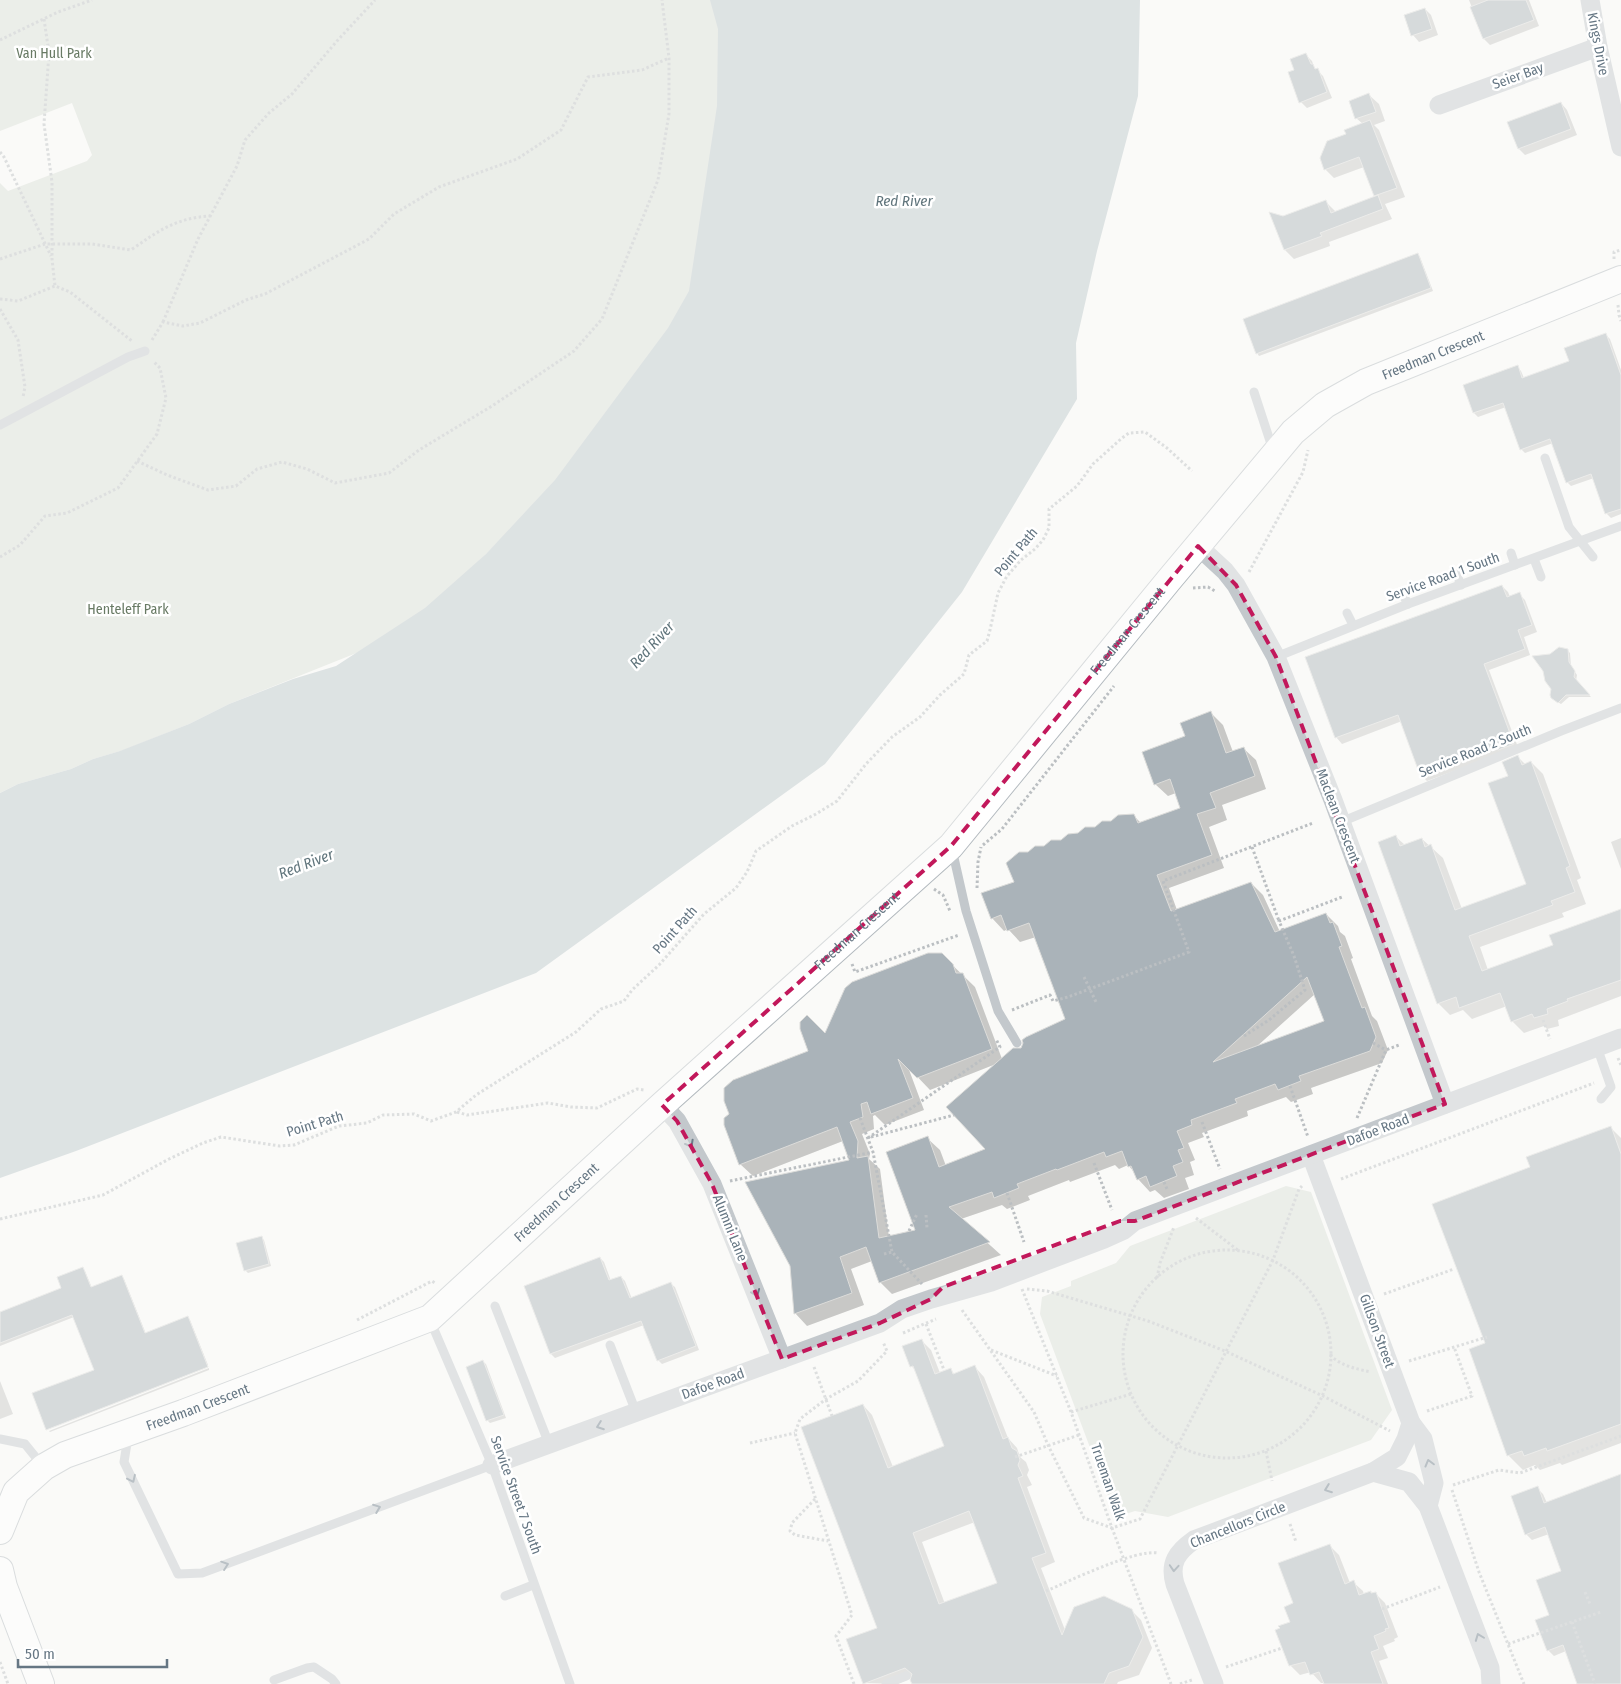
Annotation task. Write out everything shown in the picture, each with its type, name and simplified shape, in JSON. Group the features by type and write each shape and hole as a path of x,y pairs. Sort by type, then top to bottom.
{"street":[{"name":"Kings Drive","path":"1590,0 1598,47 1621,147"},
{"name":"Seier Bay","path":"1439,105 1598,47"},
{"name":"Freedman Crescent","path":"0,1531 16,1492 44,1467 65,1455 129,1433 430,1318 662,1105 951,846 1293,432 1325,405 1366,382 1620,292"},
{"name":"Maclean Crescent","path":"1198,546 1225,571 1236,585 1276,657 1341,822 1445,1104"},
{"name":"Dafoe Road","path":"492,1465 880,1323 927,1292 1120,1221 1135,1221 1310,1146 1445,1104 1621,1038"},
{"name":"Alumni Lane","path":"662,1105 677,1121 712,1184 782,1359"},
{"name":"Gillson Street","path":"1310,1146 1366,1301 1409,1431 1423,1439 1434,1483 1428,1506"},
{"name":"Chancellors Circle","path":"1212,1679 1175,1584 1173,1577 1175,1558 1185,1546 1194,1540 1373,1472 1397,1456 1409,1431"},
{"path":"1373,1472 1409,1482 1428,1506 1490,1668 1491,1684"},
{"path":"0,1570 4,1587 40,1684"}],"lane":[{"path":"0,425 128,357 145,351"},
{"path":"1254,392 1274,455"},
{"path":"1545,458 1569,527 1593,557"},
{"name":"Service Road 1 South","path":"1276,657 1408,604 1621,526"},
{"path":"1511,554 1515,565"},
{"path":"1534,559 1541,577"},
{"path":"1456,573 1461,585"},
{"path":"1402,593 1408,604"},
{"path":"1347,613 1353,625"},
{"name":"Service Road 2 South","path":"1341,822 1621,708"},
{"path":"951,846 966,911 998,1011 1018,1042"},
{"path":"1597,1047 1611,1087 1601,1099"},
{"path":"495,1306 549,1444"},
{"name":"Service Street 7 South","path":"430,1318 492,1465 533,1585 570,1684"},
{"path":"610,1345 636,1412"},
{"path":"129,1433 124,1462 178,1574 202,1573 229,1564 492,1465"},
{"path":"0,1439 25,1444 44,1467"},
{"path":"505,1596 533,1585"},
{"path":"274,1680 314,1667 332,1679 336,1684"},
{"path":"886,1684 906,1676"}],"path":[{"path":"0,40 58,12 92,0"},
{"path":"145,351 163,322 198,239 237,166 245,140 269,113 292,94 375,0"},
{"path":"137,461 208,490 236,486 257,469 282,462 307,469 335,483 389,473 418,450 492,406 574,351 602,319 658,180 668,114 669,58 662,0"},
{"path":"44,19 49,53 44,124 52,182 52,258 55,286"},
{"path":"163,322 183,326 200,322 246,300 265,294 331,260 369,239 394,214 439,187 517,159 561,130 588,77 642,70 669,58"},
{"path":"0,152 52,258"},
{"path":"0,259 45,244 92,244 131,250 155,233 172,224 192,217 211,216"},
{"path":"1614,252 1621,250"},
{"path":"0,299 18,301 55,286 70,292 145,351 160,368 166,398 156,434 118,488 67,513 45,516 20,545 0,557"},
{"path":"1609,308 1620,292"},
{"path":"0,309 18,340 25,387 19,415"},
{"name":"Point Path","path":"0,1220 102,1195 169,1159 221,1137 280,1146 294,1145 339,1126 367,1123 383,1115 414,1114 431,1121 456,1112 476,1095 576,1032 601,1009 624,1001 632,990 659,965 704,914 736,888 747,872 756,851 792,826 837,801 866,764 892,737 920,717 940,695 964,674 969,655 987,641 998,593 1007,576 1043,540 1049,528 1049,509 1077,486 1100,457 1129,433 1145,432 1167,448 1192,471"},
{"path":"1250,579 1247,575 1303,472 1308,448"},
{"path":"1001,1016 1050,995 1053,1001 1068,997 1189,952 1163,881 1313,823"},
{"path":"1244,1036 1269,1020 1305,990 1252,846"},
{"path":"976,895 981,847"},
{"path":"1279,921 1342,897"},
{"path":"852,963 855,972 959,935"},
{"path":"1084,977 1097,1004"},
{"path":"1543,1020 1550,1039"},
{"path":"868,1138 1000,1047 996,1038"},
{"path":"1373,1043 1386,1050"},
{"path":"1357,1118 1386,1050 1399,1045"},
{"path":"1341,1178 1608,1078"},
{"path":"1290,1086 1310,1146"},
{"path":"456,1112 467,1115 548,1103 571,1107 597,1108 637,1089 647,1090 662,1105"},
{"path":"868,1138 954,1115"},
{"path":"860,1118 872,1152 892,1252 927,1292"},
{"path":"1202,1122 1220,1170"},
{"path":"712,1184 872,1152"},
{"path":"1094,1163 1112,1210"},
{"path":"1164,1182 1167,1189"},
{"path":"962,1310 1034,1412 1084,1518 1112,1528 1140,1519 1273,1260 1301,1186"},
{"path":"1007,1193 1024,1242"},
{"path":"909,1231 917,1214"},
{"path":"926,1215 927,1228"},
{"path":"1193,1216 1239,1251"},
{"path":"1157,1278 1160,1263 1175,1223"},
{"path":"1216,1250 1239,1251 1273,1260 1300,1279 1320,1306 1331,1338 1330,1372 1323,1396 1296,1432 1266,1451 1243,1457 1220,1458 1196,1453 1178,1446 1157,1430 1147,1419 1131,1394 1124,1369 1124,1342 1130,1317 1144,1292 1164,1272 1188,1258 1216,1250"},
{"path":"884,1254 892,1252"},
{"path":"1366,1301 1454,1270"},
{"name":"Trueman Walk","path":"1130,1317 1047,1291 1022,1288 1071,1412 1112,1528 1171,1684"},
{"path":"1130,1317 1148,1321 1225,1351 1323,1396 1409,1431"},
{"path":"926,1324 944,1370"},
{"path":"830,1638 836,1636 852,1615 795,1433 800,1419 826,1399 858,1381 887,1351 883,1340"},
{"path":"1427,1411 1472,1396 1454,1347"},
{"path":"990,1350 1057,1376"},
{"path":"813,1366 832,1416"},
{"path":"1071,1412 1131,1394"},
{"path":"750,1443 795,1433"},
{"path":"1015,1457 1079,1435"},
{"path":"1428,1506 1450,1486 1499,1470 1520,1473 1621,1436"},
{"path":"1266,1451 1272,1481"},
{"path":"1450,1486 1479,1572 1524,1684"},
{"path":"815,1498 792,1523 790,1531 795,1535 828,1541"},
{"path":"1281,1528 1298,1521"},
{"path":"1290,1524 1296,1542"},
{"path":"1046,1591 1124,1559"},
{"path":"1382,1609 1479,1572"},
{"path":"1584,1592 1590,1604"},
{"path":"1508,1644 1601,1612"},
{"path":"1572,1622 1595,1684"},
{"path":"836,1636 854,1684"},
{"path":"1180,1684 1212,1679 1282,1648"},
{"path":"0,1662 8,1684"}],"highlighted area":[{"path":"1198,546 1236,585 1276,657 1445,1104 1135,1221 1120,1221 943,1287 931,1299 880,1323 782,1359 712,1184 677,1121 662,1105 951,846"}],"green space":[{"path":"0,0 739,0 712,263 639,400 409,632 229,704 189,724 124,750 93,759 71,769 18,784 0,793 0,183 8,191 87,161 92,155 72,103 0,131"},
{"path":"1286,1186 1311,1192 1392,1410 1371,1440 1168,1517 1135,1511 1116,1517 1040,1314 1042,1297 1071,1286 1071,1281 1116,1263 1130,1246"}],"water":[{"name":"Red River","path":"710,0 1140,0 1138,96 1097,251 1076,343 1077,399 962,592 825,764 536,973 76,1151 0,1178 0,793 18,784 71,769 93,759 120,751 189,724 229,704 293,679 336,666 425,608 486,554 555,480 668,328 689,291 717,106 718,29"}],"building":[{"path":"1488,0 1526,0 1534,20 1483,39 1470,7"},
{"path":"1425,8 1432,29 1411,36 1404,15"},
{"path":"1306,53 1315,69 1318,68 1327,92 1299,103 1288,72 1294,70 1290,59"},
{"path":"1369,93 1376,112 1355,119 1349,101"},
{"path":"1561,102 1571,129 1518,149 1507,122"},
{"path":"1370,120 1397,188 1374,196 1359,157 1324,170 1320,158 1327,141 1346,134 1344,130"},
{"path":"1378,195 1383,209 1320,233 1322,236 1284,250 1269,212 1283,216 1326,200 1331,213"},
{"path":"1418,253 1431,288 1256,354 1243,319"},
{"path":"1606,333 1621,375 1621,509 1605,514 1591,474 1566,483 1550,439 1520,450 1503,403 1473,413 1463,385 1518,365 1522,378 1569,361 1564,348"},
{"path":"1502,585 1507,597 1520,592 1532,625 1518,630 1525,649 1484,664 1514,744 1498,750 1496,747 1420,775 1398,715 1335,738 1305,657"},
{"path":"1559,647 1568,649 1569,662 1575,671 1574,677 1590,695 1566,695 1558,703 1551,698 1551,689 1545,681 1543,671 1532,656 1550,654"},
{"path":"1211,711 1226,753 1244,747 1255,776 1210,793 1216,808 1197,814 1212,855 1157,875 1171,911 1251,882 1275,932 1326,913 1330,923 1333,922 1342,946 1339,947 1362,1008 1365,1007 1376,1037 1370,1051 1299,1076 1301,1081 1278,1090 1275,1084 1235,1099 1237,1103 1191,1120 1192,1125 1177,1131 1184,1148 1178,1150 1183,1162 1173,1166 1177,1176 1150,1187 1146,1176 1137,1180 1131,1166 1128,1167 1122,1151 1106,1157 1104,1152 1017,1184 1019,1188 994,1198 992,1192 949,1207 990,1242 879,1283 866,1247 840,1257 852,1293 794,1314 790,1266 745,1182 849,1160 837,1127 739,1165 724,1125 724,1118 729,1114 724,1101 724,1088 733,1080 808,1051 800,1029 800,1022 807,1015 825,1033 845,988 852,982 928,953 942,953 953,964 956,973 963,973 992,1049 917,1078 898,1059 913,1098 871,1114 867,1102 861,1104 863,1117 850,1122 858,1141 857,1158 868,1156 879,1238 915,1230 886,1152 928,1136 939,1167 985,1149 946,1107 1013,1048 1021,1048 1022,1040 1026,1037 1065,1019 1029,923 1007,931 1001,915 991,919 981,893 1014,882 1006,863 1019,852 1028,852 1035,846 1044,846 1051,840 1061,840 1068,834 1078,833 1085,827 1095,827 1102,821 1111,821 1118,815 1134,814 1138,823 1180,808 1170,779 1154,785 1142,752 1185,736 1180,723","holes":["1307,977 1324,1021 1213,1062"]},
{"path":"1518,755 1522,765 1531,761 1570,866 1566,868 1575,892 1551,901 1553,905 1469,936 1482,971 1553,945 1549,935 1621,909 1621,980 1567,999 1568,1001 1547,1009 1548,1014 1534,1018 1532,1014 1511,1022 1500,993 1459,1008 1456,997 1437,1004 1378,842 1396,835 1400,846 1422,838 1425,847 1431,844 1455,910 1526,884 1488,783 1508,776 1502,762"},
{"path":"1611,1126 1621,1154 1621,1424 1547,1451 1546,1448 1524,1456 1522,1451 1507,1456 1469,1349 1485,1343 1432,1204 1530,1167 1526,1157"},
{"path":"262,1236 269,1264 244,1271 236,1243"},
{"path":"600,1257 609,1280 621,1276 630,1298 671,1282 696,1346 657,1361 641,1321 550,1354 524,1286"},
{"path":"83,1267 91,1287 122,1275 145,1333 188,1316 208,1367 46,1430 32,1393 94,1370 72,1315 0,1343 0,1312 61,1288 57,1277"},
{"path":"922,1339 935,1374 951,1368 953,1374 975,1365 1003,1439 1008,1437 1012,1448 1017,1451 1020,1460 1018,1465 1023,1476 1018,1478 1046,1553 1032,1558 1062,1635 1074,1607 1104,1596 1132,1609 1143,1637 1129,1666 1109,1673 1104,1684 912,1684 910,1680 912,1674 905,1668 863,1684 846,1639 877,1628 801,1427 863,1404 888,1468 944,1446 913,1366 910,1367 902,1346","holes":["969,1511 997,1583 939,1604 913,1533"]},
{"path":"483,1360 504,1415 486,1421 466,1367"},
{"path":"1621,1474 1621,1684 1577,1684 1563,1645 1547,1651 1535,1620 1549,1615 1536,1580 1561,1571 1545,1527 1525,1535 1511,1496 1538,1486 1544,1503"},
{"path":"1330,1544 1345,1584 1354,1580 1359,1595 1371,1591 1371,1593 1376,1592 1389,1628 1374,1636 1379,1649 1371,1652 1383,1684 1324,1684 1319,1672 1310,1675 1305,1662 1289,1666 1275,1630 1280,1628 1278,1626 1290,1622 1284,1607 1293,1603 1278,1563"}],"park label":[{"name":"Van Hull Park","path":"54,53"},
{"name":"Henteleff Park","path":"128,609"}]}
